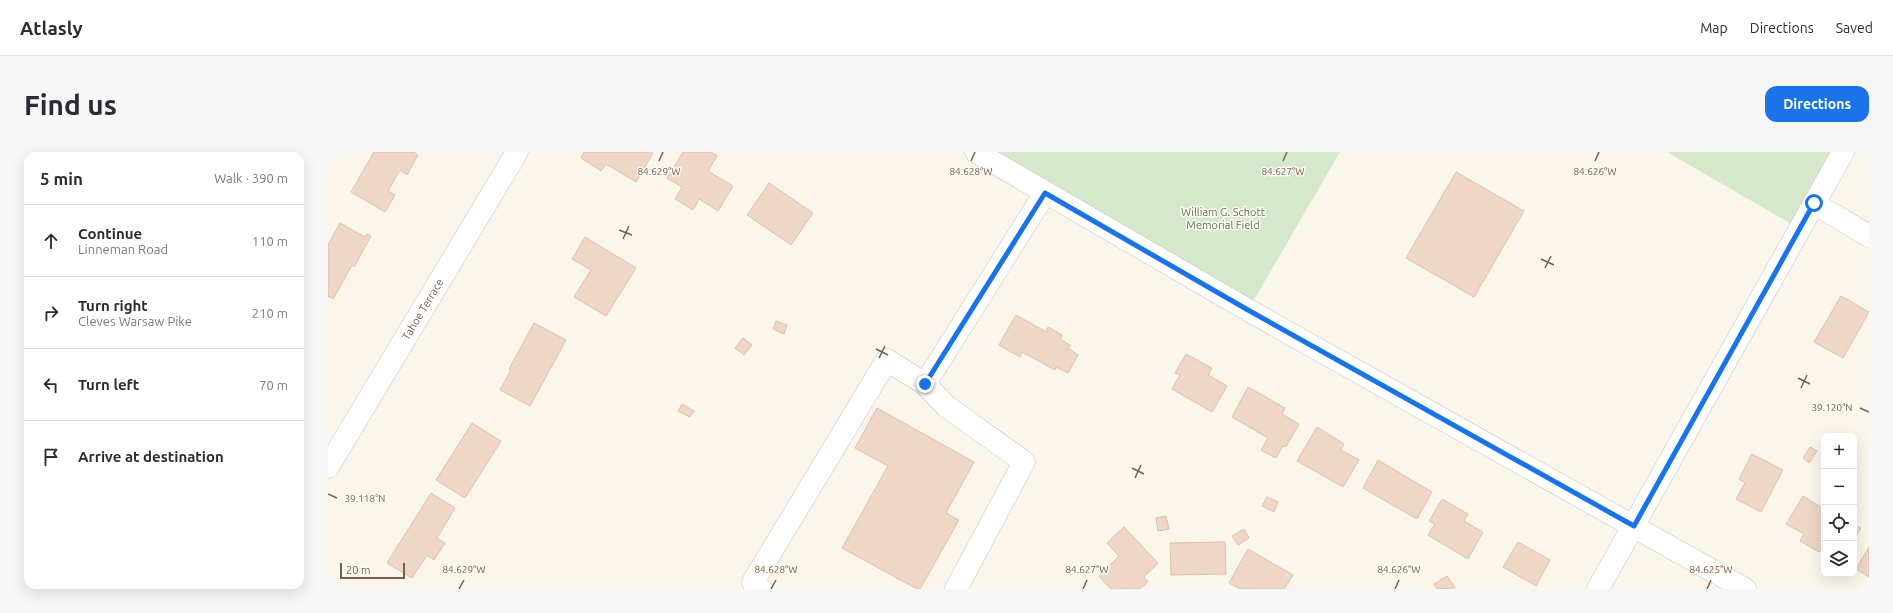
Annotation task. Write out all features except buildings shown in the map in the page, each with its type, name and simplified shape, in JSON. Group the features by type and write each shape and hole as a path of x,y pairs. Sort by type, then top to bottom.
{"street":[{"name":"Tahoe Terrace","path":"328,467 517,152"},
{"path":"976,152 1241,307 1745,589"},
{"path":"1598,589 1843,152"},
{"path":"925,384 1045,193"},
{"path":"1814,203 1869,236"},
{"path":"761,589 753,582 886,360 925,384 946,406 1024,462 956,589"}],"green space":[{"name":"William G. Schott Memorial Field","path":"977,152 1340,152 1248,310"},
{"path":"1667,152 1843,152 1800,229"}],"route":[{"path":"925,384 1045,193 1248,310 1634,526 1814,203"}]}
